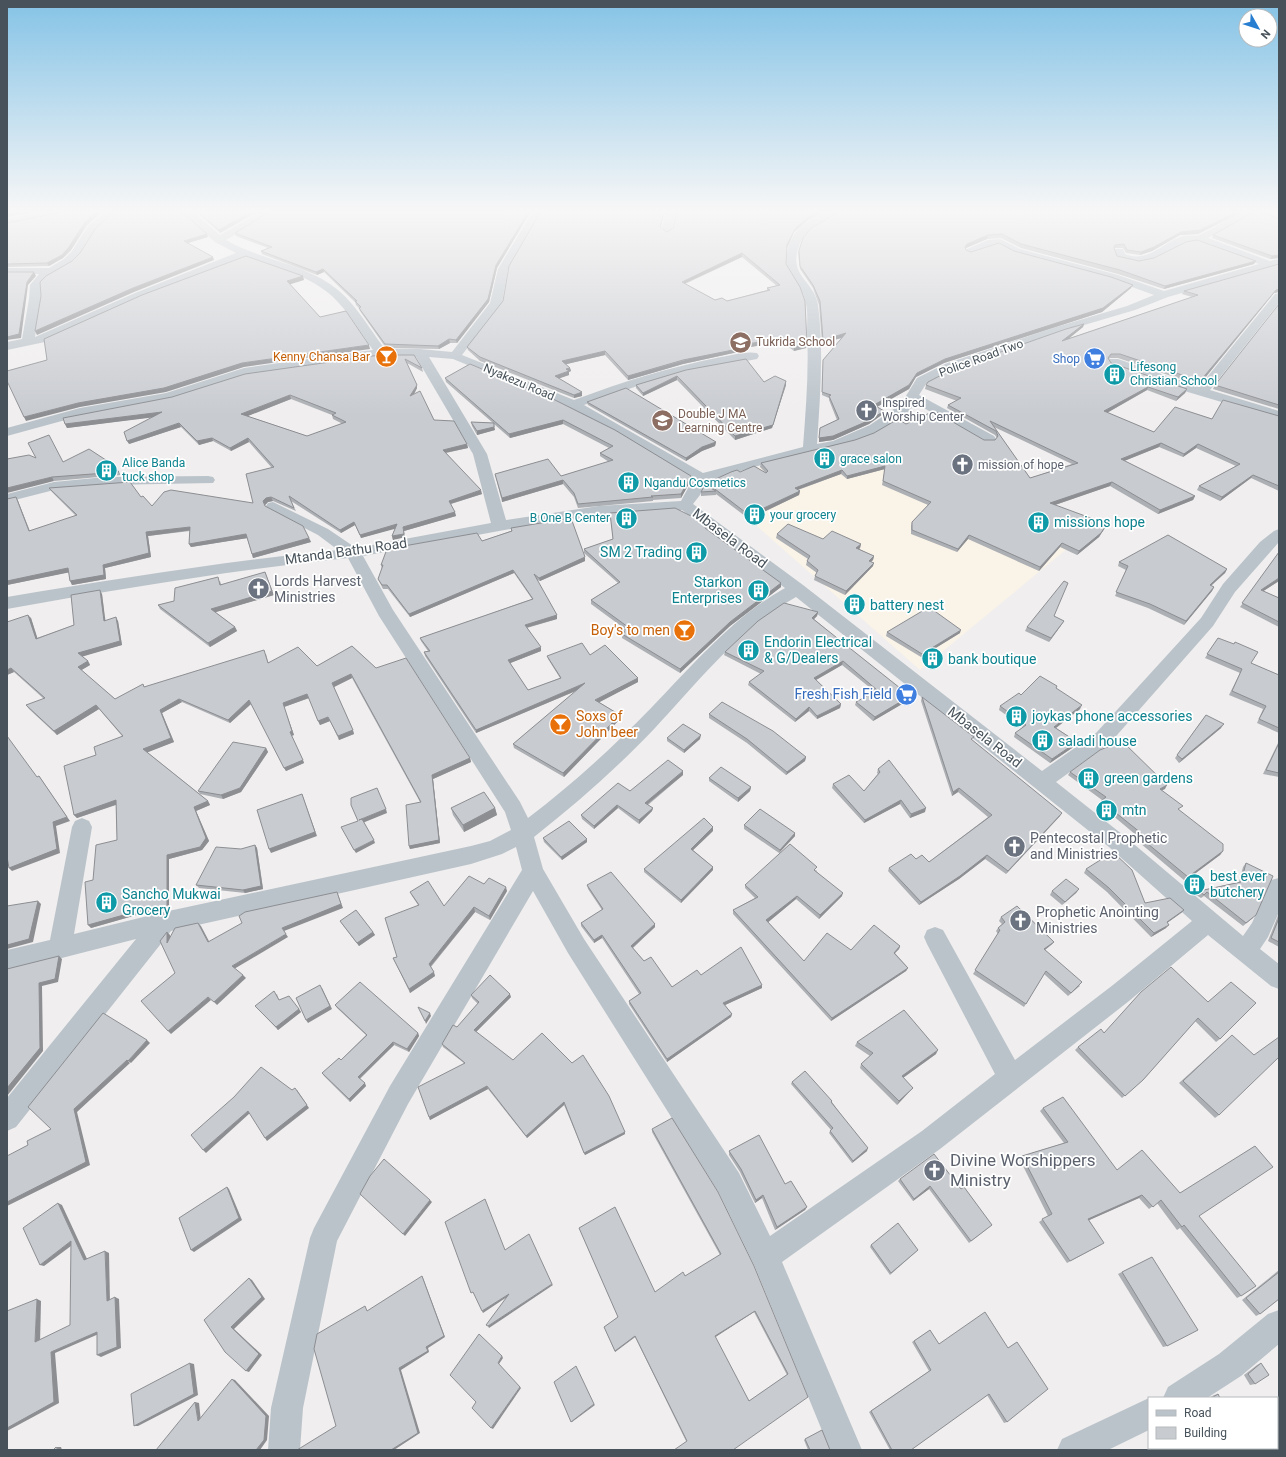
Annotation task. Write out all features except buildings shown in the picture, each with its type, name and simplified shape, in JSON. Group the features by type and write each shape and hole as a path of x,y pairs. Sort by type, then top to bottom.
{"street":[{"path":"28,342 35,299 35,285 40,279"},
{"path":"7,346 41,339 139,295 180,279"},
{"path":"309,279 335,293 381,353"},
{"path":"455,356 496,303 499,279"},
{"path":"799,279 810,295 812,303 815,366 810,449"},
{"path":"1120,279 1164,295"},
{"name":"Police Road Two","path":"701,478 810,449 837,444 875,428 906,406 922,382 949,367 1060,329 1131,308 1164,295 1219,279"},
{"path":"1202,392 1238,345 1279,296"},
{"name":"Nyakezu Road","path":"7,432 34,423 80,412 168,396 244,372 381,353 420,353 455,356 521,381 573,405 631,436 701,478"},
{"path":"420,353 480,454 500,526"},
{"path":"573,405 639,382 730,359 752,356"},
{"path":"1114,362 1202,392 1279,415"},
{"path":"912,396 990,439"},
{"path":"685,505 693,495 701,478"},
{"path":"7,498 54,486 105,481 208,480"},
{"name":"Mtanda Bathu Road","path":"7,603 93,588 284,560 353,553 538,519 599,511 685,505"},
{"name":"Mbasela Road","path":"685,505 797,589 1042,782 1116,841 1208,921 1279,978"},
{"path":"273,506 322,532 353,553 385,612 513,808 518,819 533,871 576,946 729,1183 765,1257 846,1450"},
{"path":"1042,782 1103,738 1207,622 1230,588 1266,545 1279,534"},
{"path":"7,961 164,922 471,855 495,848 522,834 596,775 733,634 768,605 797,589"},
{"path":"60,947 82,827"},
{"path":"284,1450 288,1408 324,1238 399,1095 533,871"},
{"path":"1246,951 1260,930 1279,887"},
{"path":"765,1257 931,1140 1121,993 1208,921"},
{"path":"7,1118 164,922"},
{"path":"935,936 1011,1078"},
{"path":"1181,1397 1230,1365 1279,1325"},
{"path":"1073,1450 1148,1414"}],"shaded area":[{"path":"935,418 1080,538 920,670 707,482"}],"place":[{"name":"Tukrida School","path":"740,342"},
{"name":"Kenny Chansa Bar","path":"386,357"},
{"name":"Shop","path":"1095,359"},
{"name":"Lifesong Christian School","path":"1115,374"},
{"name":"Inspired Worship Center","path":"866,410"},
{"name":"Double J MA Learning Centre","path":"662,421"},
{"name":"grace salon","path":"824,459"},
{"name":"mission of hope","path":"963,465"},
{"name":"Alice Banda tuck shop","path":"106,470"},
{"name":"Ngandu Cosmetics","path":"628,483"},
{"name":"your grocery","path":"754,515"},
{"name":"B One B Center","path":"626,518"},
{"name":"missions hope","path":"1038,522"},
{"name":"SM 2 Trading","path":"697,552"},
{"name":"Lords Harvest Ministries","path":"258,589"},
{"name":"Starkon Enterprises","path":"758,590"},
{"name":"battery nest","path":"854,605"},
{"name":"Boy's to men","path":"685,630"},
{"name":"Endorin Electrical & G/Dealers","path":"749,650"},
{"name":"bank boutique","path":"932,659"},
{"name":"Fresh Fish Field","path":"907,694"},
{"name":"joykas phone accessories","path":"1017,716"},
{"name":"Soxs of John beer","path":"561,724"},
{"name":"saladi house","path":"1043,741"},
{"name":"green gardens","path":"1088,778"},
{"name":"mtn","path":"1107,810"},
{"name":"Pentecostal Prophetic and Ministries","path":"1014,846"},
{"name":"best ever butchery","path":"1194,884"},
{"name":"Sancho Mukwai Grocery","path":"107,902"},
{"name":"Prophetic Anointing Ministries","path":"1020,920"},
{"name":"Divine Worshippers Ministry","path":"935,1170"}]}
